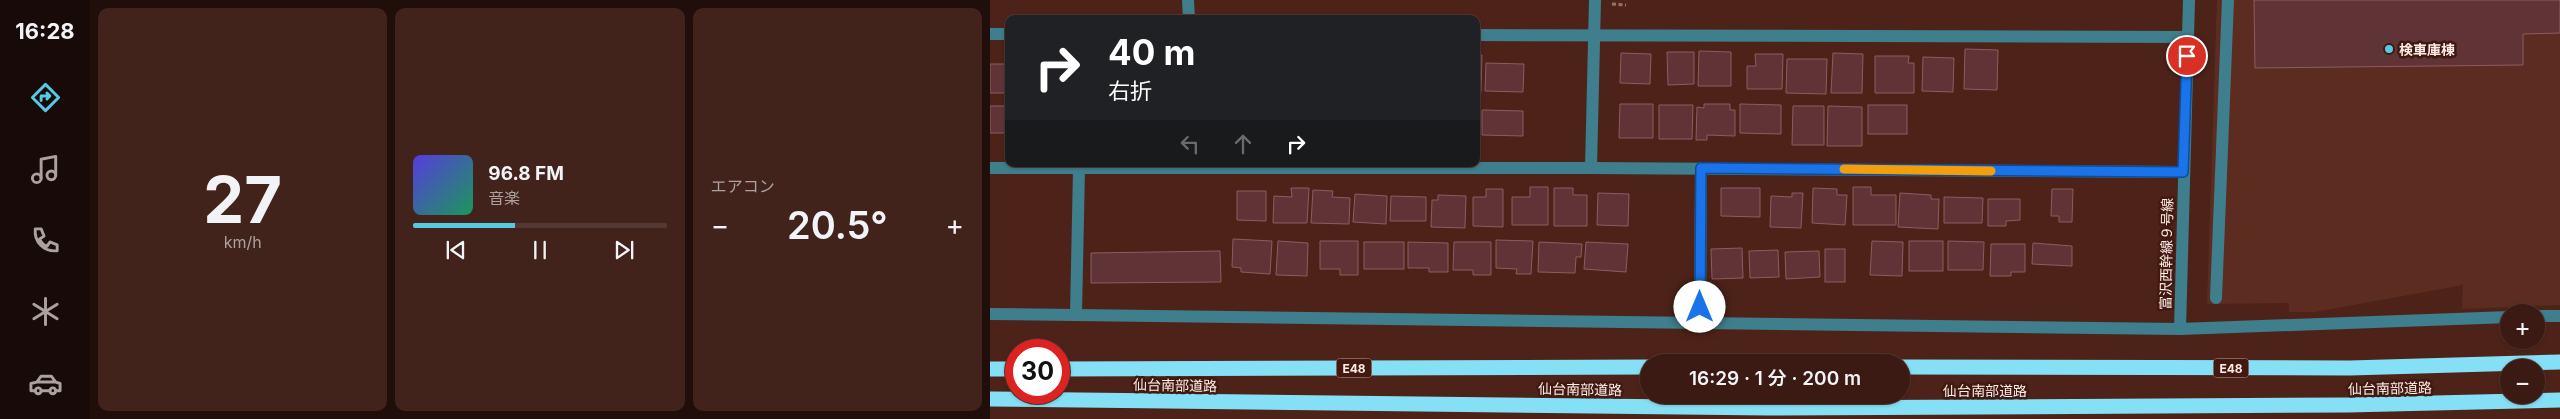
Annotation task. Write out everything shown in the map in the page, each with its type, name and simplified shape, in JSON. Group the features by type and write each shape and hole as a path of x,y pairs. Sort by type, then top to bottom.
{"highway":[{"name":"仙台南部道路","path":"1910,367 2350,368 2560,362"},
{"name":"仙台南部道路","path":"1070,369 1640,367"},
{"path":"990,369 1005,369"},
{"name":"仙台南部道路","path":"990,399 1769,408 2348,404 2560,400"}],"street":[{"path":"1188,0 1189,15"},
{"path":"1592,168 1595,0"},
{"name":"富沢西幹線９号線","path":"2180,329 2189,0"},
{"path":"2216,298 2228,0"},
{"path":"990,34 1005,34"},
{"path":"1480,35 2187,37"},
{"path":"990,168 1079,169 1153,167"},
{"path":"1391,167 2183,172"},
{"path":"1700,324 1701,168"},
{"path":"1076,314 1079,169"},
{"path":"990,314 2180,329 2500,317"},
{"path":"2545,316 2560,316"}],"shaded area":[{"path":"2217,0 2560,0 2560,305 2500,304 2500,307 2462,309 2463,285 2315,312 2289,312 2289,303 2207,304"}],"building":[{"name":"検車庫棟","path":"2254,0 2560,0 2560,33 2523,34 2523,65 2255,68"},
{"path":"1965,49 1998,50 1997,90 1964,89"},
{"path":"1699,51 1731,52 1731,86 1698,86"},
{"path":"1667,52 1694,52 1694,84 1668,85"},
{"path":"1621,53 1651,54 1650,84 1620,83"},
{"path":"1833,53 1863,54 1862,93 1831,93"},
{"path":"1755,54 1783,54 1782,89 1747,89 1747,66 1756,66"},
{"path":"1480,55 1482,55 1481,92"},
{"path":"1875,56 1909,56 1908,63 1914,63 1914,93 1875,93"},
{"path":"1923,57 1954,58 1953,92 1922,91"},
{"path":"1787,59 1827,59 1826,94 1786,93"},
{"path":"1486,63 1524,64 1523,92 1485,91"},
{"path":"990,64 1005,64 1005,93 990,93"},
{"path":"1620,104 1653,104 1653,138 1619,138"},
{"path":"1704,104 1730,104 1730,110 1735,110 1735,136 1707,135 1707,140 1696,140 1697,107 1704,108"},
{"path":"1740,104 1781,105 1781,134 1740,133"},
{"path":"1659,105 1693,105 1692,139 1659,139"},
{"path":"1868,105 1907,105 1907,134 1868,134"},
{"path":"990,106 1005,106 1005,133 990,133"},
{"path":"1793,106 1824,106 1824,145 1792,145"},
{"path":"1828,106 1862,107 1862,146 1827,146"},
{"path":"1482,110 1523,111 1523,136 1482,135"},
{"path":"1530,187 1548,187 1548,225 1512,225 1512,197 1530,197"},
{"path":"1853,187 1871,187 1871,195 1896,195 1896,225 1853,225"},
{"path":"1291,188 1309,188 1307,223 1273,223 1274,196 1292,197"},
{"path":"1554,188 1573,188 1573,195 1587,195 1587,226 1554,226"},
{"path":"1721,188 1760,188 1760,217 1721,216"},
{"path":"1813,188 1837,189 1837,195 1847,195 1845,225 1812,223"},
{"path":"1486,189 1503,189 1503,227 1473,226 1473,197 1486,197"},
{"path":"2052,189 2073,189 2072,222 2059,222 2059,216 2051,216"},
{"path":"1313,190 1333,191 1332,197 1350,198 1349,224 1311,223"},
{"path":"1237,191 1266,191 1266,221 1237,220"},
{"path":"1598,193 1629,194 1628,226 1597,225"},
{"path":"1792,193 1803,193 1801,228 1770,227 1771,196 1792,197"},
{"path":"1900,193 1931,195 1931,199 1939,199 1938,229 1898,227"},
{"path":"1355,194 1387,196 1386,224 1353,222"},
{"path":"1438,195 1466,196 1465,228 1431,227 1432,200 1438,200"},
{"path":"1391,196 1426,197 1426,221 1390,221"},
{"path":"1944,197 1983,198 1982,223 1944,223"},
{"path":"1988,199 2020,199 2020,220 2006,221 2006,226 1988,226"},
{"path":"1233,239 1272,241 1270,274 1241,272 1241,268 1232,267"},
{"path":"1496,240 1533,241 1531,274 1516,274 1517,269 1496,268"},
{"path":"1278,241 1308,243 1307,276 1276,275"},
{"path":"1320,241 1358,241 1358,275 1340,275 1340,269 1320,269"},
{"path":"1872,241 1903,242 1902,276 1870,275"},
{"path":"1909,241 1943,241 1943,271 1909,271"},
{"path":"1948,241 1984,242 1983,270 1948,270"},
{"path":"1364,242 1404,242 1404,269 1364,269"},
{"path":"1408,242 1448,243 1448,272 1429,272 1429,268 1408,268"},
{"path":"1454,242 1491,242 1491,275 1473,275 1473,270 1453,270"},
{"path":"1539,242 1582,244 1581,257 1576,257 1575,273 1538,272"},
{"path":"1586,242 1628,244 1626,272 1584,269"},
{"path":"2033,243 2072,246 2072,266 2032,264"},
{"path":"1991,244 2025,244 2025,272 2011,272 2011,276 1990,276"},
{"path":"1742,248 1743,278 1712,279 1711,249"},
{"path":"1825,249 1845,249 1845,282 1825,282"},
{"path":"1778,250 1779,277 1750,278 1749,251"},
{"path":"1220,251 1221,282 1091,283 1091,253"},
{"path":"1819,251 1820,277 1786,279 1785,252"}],"slow traffic":[{"path":"1844,169 1991,171"}],"place":[{"name":"検車庫棟","path":"2389,49"}],"route":[{"path":"1700,307 1701,168 2183,172 2187,56"}]}
